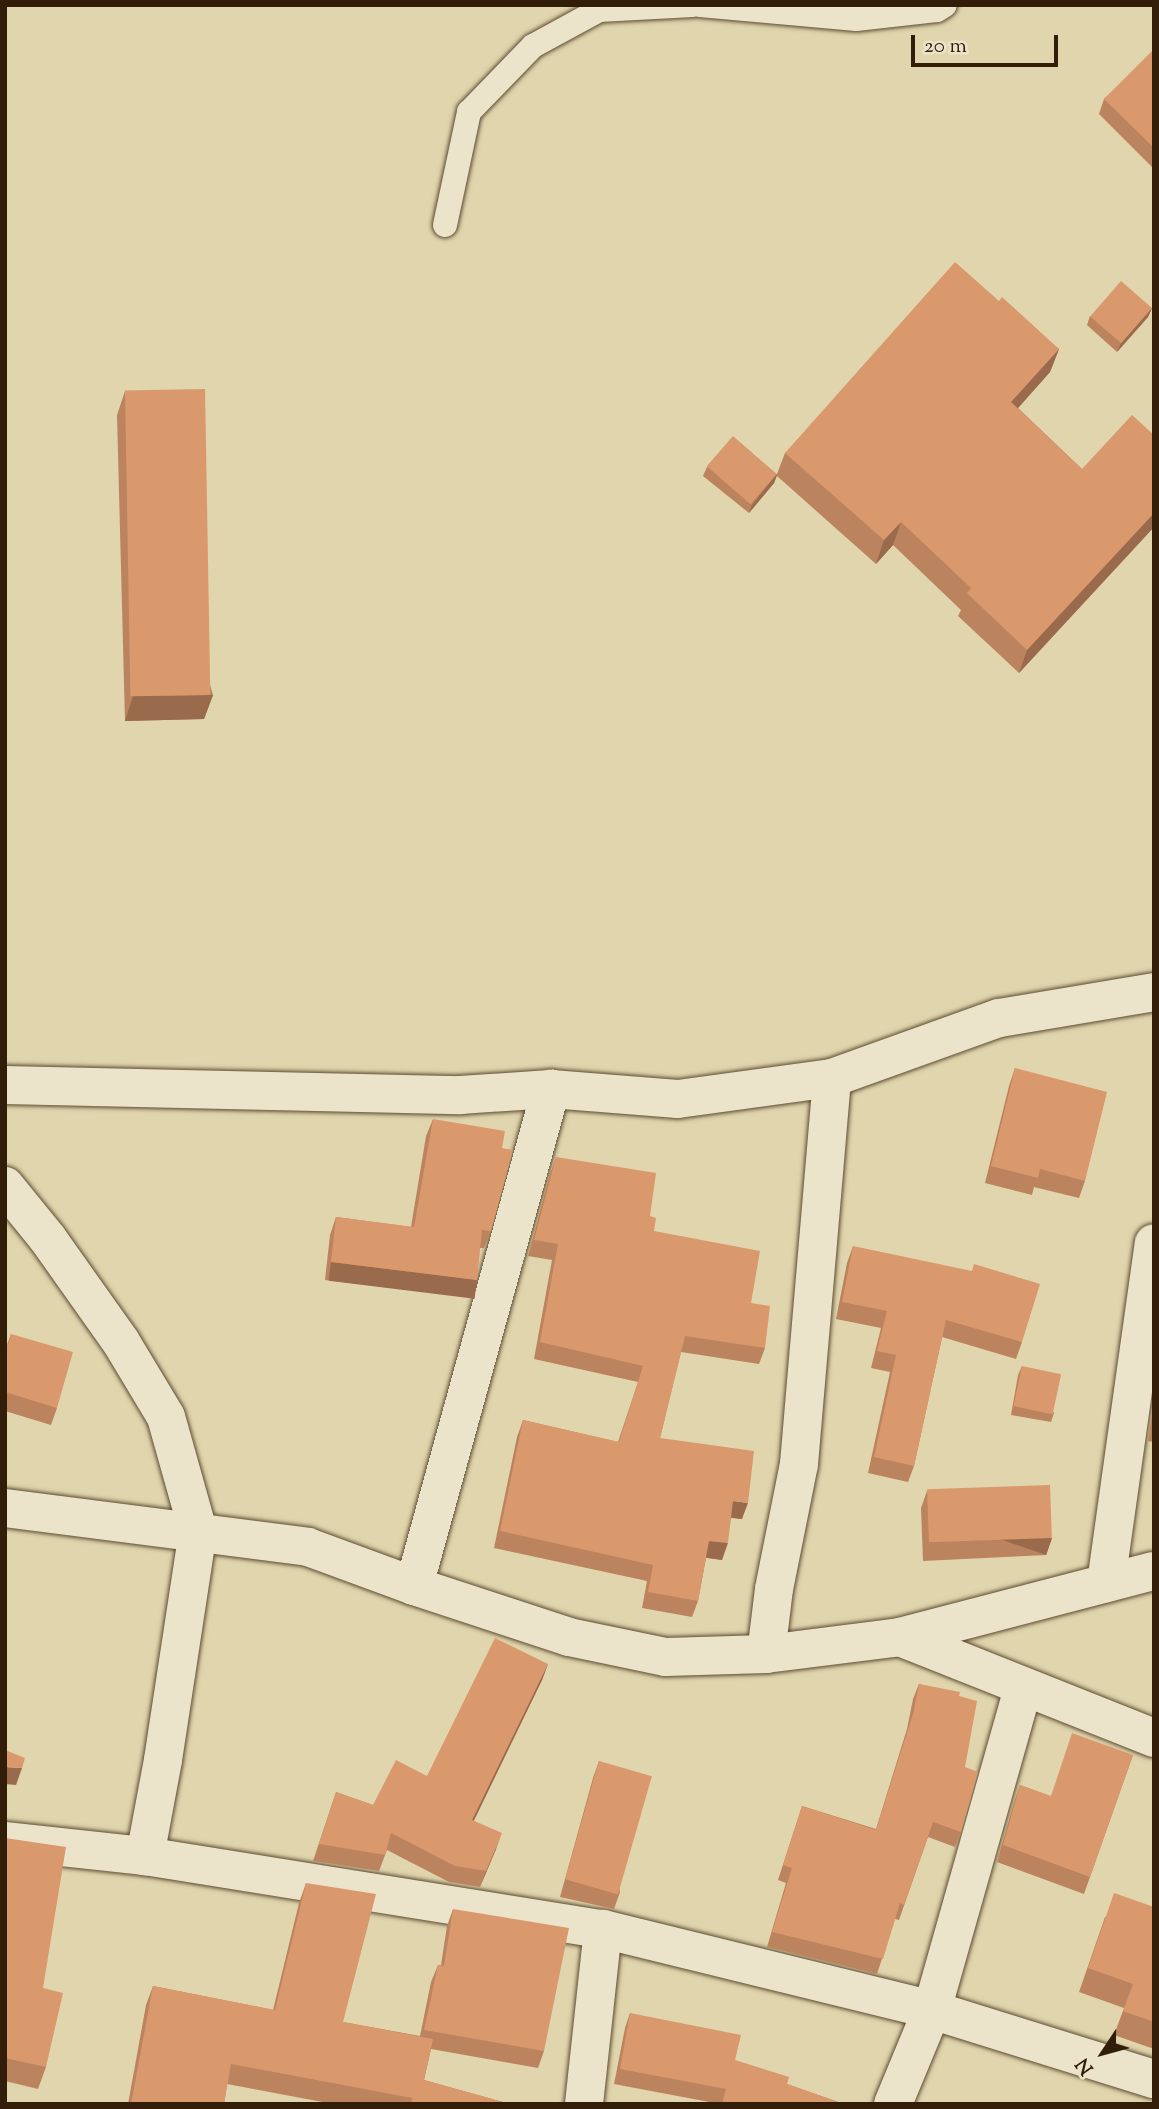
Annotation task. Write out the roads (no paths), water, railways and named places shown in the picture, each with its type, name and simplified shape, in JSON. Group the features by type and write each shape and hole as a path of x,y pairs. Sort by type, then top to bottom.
{"street":[{"path":"5,1085 460,1095 551,1089 678,1099 832,1078 999,1018 1154,992"},
{"path":"766,1654 774,1589 799,1464 832,1078"},
{"path":"414,1586 551,1089"},
{"path":"5,1186 48,1239 114,1332 166,1417 198,1531 163,1760 145,1856"},
{"path":"1105,1583 1154,1243"},
{"path":"5,1508 308,1547 414,1586 569,1637 666,1657 766,1654 900,1637 1154,1571"},
{"path":"900,1637 1023,1689 1154,1738"},
{"path":"892,2104 932,2010 1023,1689"},
{"path":"5,1841 145,1856 603,1929 932,2010 1154,2079"},
{"path":"584,2104 603,1929"}],"lane":[{"path":"445,225 469,112 533,46 598,9 693,5"},
{"path":"700,5 856,19 937,10 945,5"}]}
